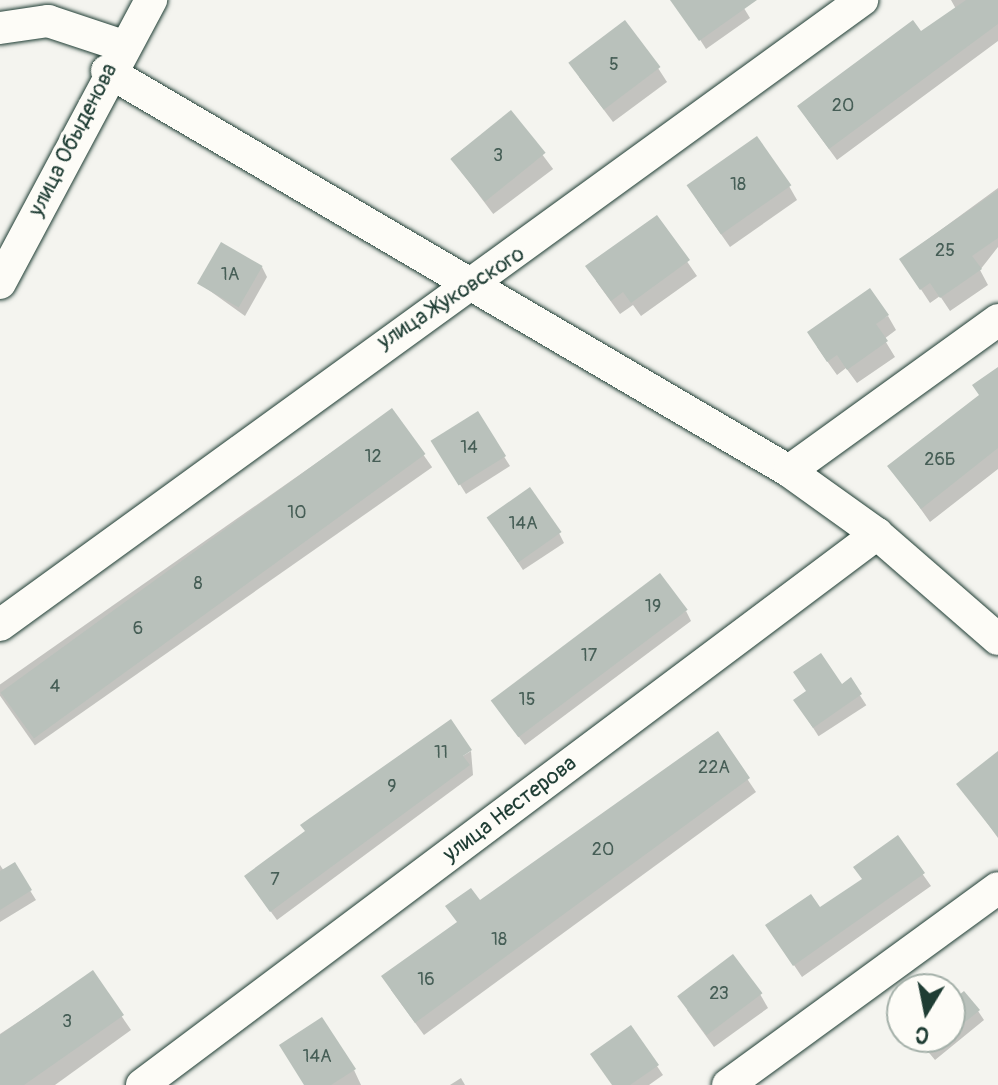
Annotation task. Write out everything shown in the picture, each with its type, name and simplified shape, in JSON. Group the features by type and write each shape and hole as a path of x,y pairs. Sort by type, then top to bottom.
{"street":[{"name":"улица Обыденова","path":"0,283 115,58 151,0"},
{"name":"улица Жуковского","path":"0,625 431,306 477,285 862,0"},
{"path":"0,28 48,21 115,58 477,285 789,471 877,534 998,639"},
{"path":"789,471 998,320"},
{"name":"улица Нестерова","path":"142,1085 877,534"},
{"path":"728,1085 998,888"}],"building":[{"path":"670,0 757,0 699,41"},
{"path":"966,0 998,0 998,24 829,149 797,106 913,20 921,31"},
{"path":"625,20 661,67 604,110 568,63"},
{"path":"511,110 546,153 485,202 450,159"},
{"path":"757,136 791,185 721,234 687,185"},
{"path":"998,190 998,238 972,256 982,269 940,298 930,283 920,290 899,259"},
{"path":"657,215 690,260 631,303 623,292 611,301 585,266"},
{"path":"221,242 263,266 239,308 197,284"},
{"path":"870,288 889,315 876,324 888,341 847,370 837,355 827,362 807,332"},
{"path":"998,367 998,448 921,509 887,466 979,395 972,385"},
{"path":"392,408 426,454 34,739 0,692"},
{"path":"478,411 506,456 459,486 431,441"},
{"path":"530,487 562,532 518,562 487,517"},
{"path":"660,573 688,610 518,737 491,701"},
{"path":"821,653 842,684 851,677 862,694 813,728 793,700 806,691 793,672"},
{"path":"451,719 472,750 463,756 470,765 270,912 244,876 305,831 300,825"},
{"path":"718,731 750,778 415,1023 381,976 457,922 445,906 471,888 480,900"},
{"path":"998,751 998,837 956,784"},
{"path":"898,835 925,873 793,966 765,925 811,894 820,907 862,879 853,867"},
{"path":"15,862 32,890 0,910 0,871"},
{"path":"733,954 762,993 707,1035 677,996"},
{"path":"93,970 124,1015 24,1085 0,1085 0,1035"},
{"path":"966,993 980,1010 966,1021"},
{"path":"322,1017 356,1069 331,1085 304,1085 279,1045"},
{"path":"631,1025 659,1065 630,1085 612,1085 590,1054"}]}
